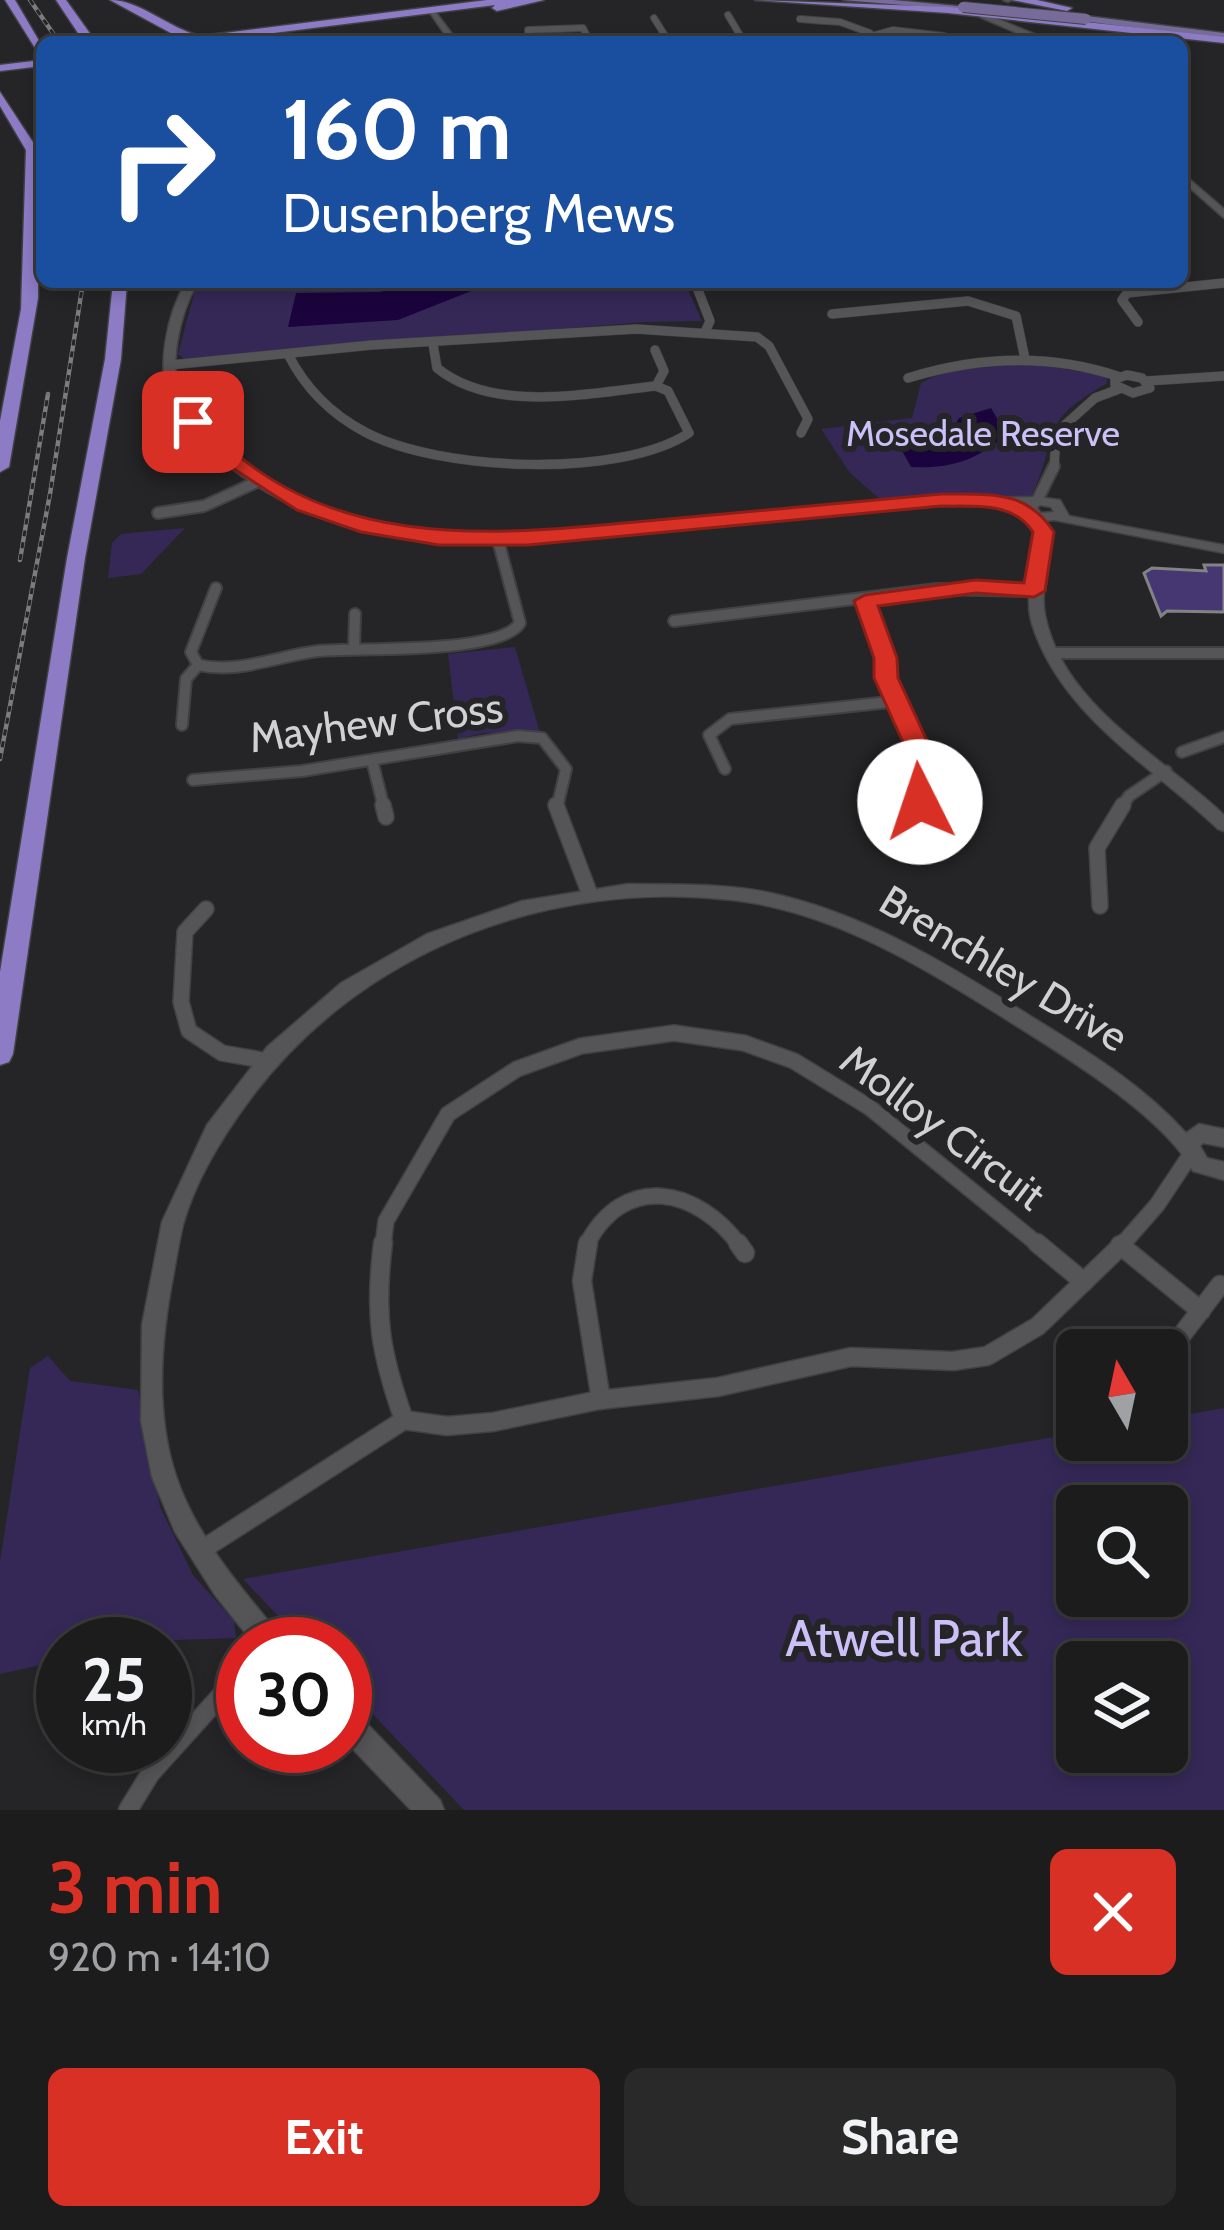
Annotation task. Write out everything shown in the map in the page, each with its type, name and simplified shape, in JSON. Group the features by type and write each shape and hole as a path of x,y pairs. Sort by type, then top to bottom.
{"highway":[{"path":"0,65 34,61 10,0"},
{"path":"115,0 184,36"},
{"path":"251,36 456,17 539,0"},
{"path":"760,0 1224,34"},
{"path":"1009,0 991,9 1009,18"},
{"path":"65,2 86,36"},
{"path":"966,4 1040,2 1224,34"},
{"path":"1040,2 1053,12 1041,19"},
{"path":"252,36 432,18"},
{"path":"152,22 160,36"},
{"path":"0,96 32,150 29,310"},
{"path":"0,467 36,278"},
{"path":"0,1054 120,288"},
{"path":"118,310 127,288"}],"main road":[{"path":"848,0 966,4"},
{"path":"901,0 1224,34"}],"street":[{"path":"982,14 1033,36"},
{"path":"728,15 741,36"},
{"path":"432,18 446,36"},
{"path":"654,18 665,36"},
{"path":"1009,18 1036,36"},
{"path":"1040,36 1041,19"},
{"path":"824,21 870,33"},
{"path":"528,36 527,30 571,25 583,28 587,36"},
{"path":"863,36 893,30 944,36"},
{"path":"1188,181 1222,212"},
{"path":"1188,287 1224,283"},
{"path":"188,288 180,302 169,377 182,416 215,448 262,481 304,506 361,526 439,538 498,540 915,502 1003,502 1224,545"},
{"path":"697,288 710,321 705,332"},
{"path":"1138,322 1122,300 1127,293 1176,288"},
{"path":"832,314 968,301 989,304 1016,316 1025,359"},
{"path":"170,365 636,328 757,337 770,346 808,418 801,434"},
{"path":"289,354 301,384 349,421 397,446 519,464 609,458 679,445 689,433 668,391 656,386 539,395 468,389 441,377 431,358 434,344"},
{"path":"655,350 664,371 656,386"},
{"path":"908,378 937,368 1025,359 1143,392 1150,388 1147,381 1224,376"},
{"path":"1119,383 1056,433 1034,591 1039,623 1074,689 1102,721 1224,825"},
{"path":"158,513 204,506 262,481"},
{"path":"216,588 193,644 193,658 198,665 221,670 292,655 496,638 515,631 520,614 502,568 498,540"},
{"path":"674,621 976,586 1034,591"},
{"path":"865,601 885,658 886,678 922,758 920,802"},
{"path":"354,649 355,614"},
{"path":"1054,653 1224,652"},
{"path":"182,725 186,679 198,665"},
{"path":"725,769 709,735 730,718 899,701"},
{"path":"1182,752 1224,737"},
{"name":"Mayhew Cross","path":"193,780 451,750 486,740 542,738 566,769 556,807 589,892"},
{"path":"373,760 386,817"},
{"path":"1100,906 1097,848 1129,796 1166,771"},
{"name":"Brenchley Drive","path":"250,1617 179,1517 162,1472 152,1416 155,1304 166,1243 188,1182 220,1120 268,1060 346,988 420,944 492,915 589,892 644,888 736,893 828,914 946,972 1104,1072 1164,1119 1207,1139 1219,1171"},
{"path":"206,908 185,932 181,1003 188,1031 222,1053 268,1060"},
{"name":"Molloy Circuit","path":"404,1420 381,1356 377,1289 386,1221 448,1114 517,1069 581,1046 674,1033 744,1043 794,1061 869,1107 1084,1282"},
{"path":"200,1551 404,1420 436,1430 602,1400 721,1386 855,1356 928,1363 989,1356 1039,1326 1084,1282 1177,1184 1207,1139"},
{"path":"1177,1184 1219,1171"},
{"path":"602,1400 583,1254 622,1203 652,1197 689,1200 723,1222 746,1252"},
{"path":"1120,1245 1201,1311"},
{"path":"1187,1329 1220,1285"},
{"path":"128,1810 150,1774 216,1701"},
{"path":"372,1749 430,1810"}],"green space":[{"path":"195,288 687,288 702,321 184,359 178,354"},
{"name":"Mosedale Reserve","path":"1028,363 1108,376 1106,384 1058,422 1030,499 882,501 850,473 821,429 912,418 921,383 943,372"},
{"path":"185,528 141,574 108,578 112,543 121,534"},
{"path":"515,647 540,733 483,733 458,739 448,654"},
{"path":"48,1356 70,1381 138,1390 160,1507 193,1575 230,1617 216,1617 216,1639 192,1640 192,1617 36,1617 36,1666 0,1674 0,1562 30,1368"},
{"name":"Atwell Park","path":"1224,1408 1224,1810 464,1810 372,1713 372,1617 279,1617 243,1579 1056,1437 1056,1461 1188,1461 1188,1414"}],"shaded area":[{"path":"479,288 398,320 288,327 296,293"},
{"path":"991,408 1007,435 996,444 951,464 911,467 900,447 945,442 959,418"}],"building":[{"path":"1204,565 1224,565 1224,612 1167,611 1161,616 1144,573 1152,568 1206,571"}],"railway":[{"path":"30,0 55,36"},
{"path":"0,759 50,494 82,288"},
{"path":"20,560 48,394"}],"route":[{"path":"193,422 215,448 304,506 361,526 439,538 528,538 941,500 1003,502 1032,514 1044,532 1034,591 976,586 865,601 885,658 886,678 922,758 920,802"}]}
